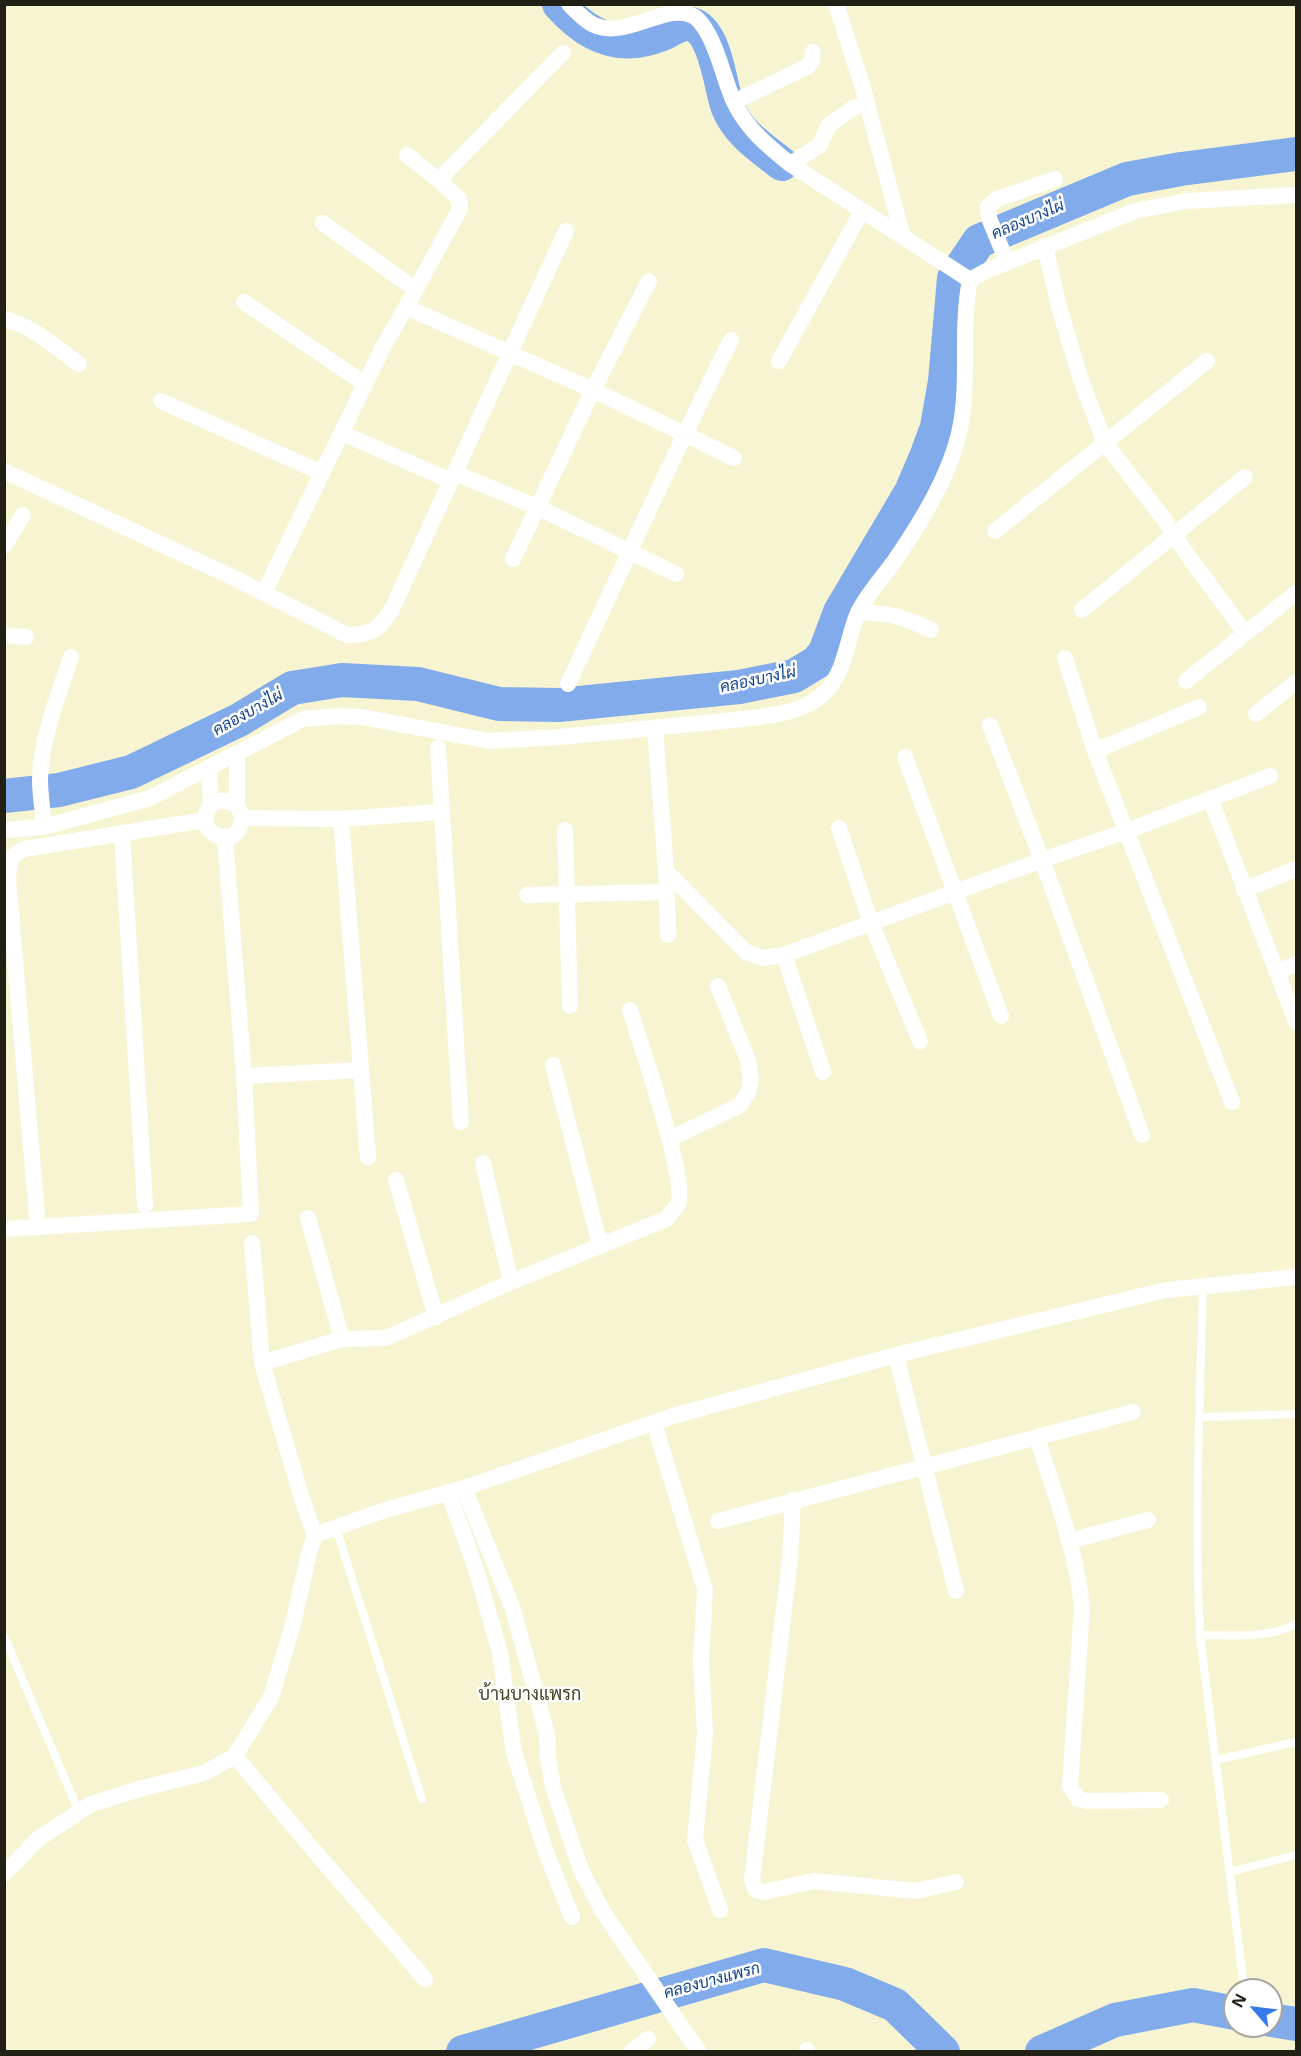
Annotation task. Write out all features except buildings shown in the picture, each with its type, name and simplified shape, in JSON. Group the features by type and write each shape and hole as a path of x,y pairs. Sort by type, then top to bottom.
{"street":[{"path":"4,830 45,827 150,798 303,719 338,716 362,717 489,741 560,737 768,716 805,706 821,696 834,680 848,648 858,612 895,560 924,513 940,483 959,430 965,379 968,294 965,277 790,164 766,145 748,126 734,102 709,36 695,17 684,12 666,11 618,28 594,25 569,4"},
{"path":"836,4 862,85 903,237"},
{"path":"734,102 808,66 812,62 813,52"},
{"path":"441,182 457,160 563,53"},
{"path":"790,164 819,146 829,125 855,107"},
{"path":"264,593 365,384 460,209 459,199 407,155"},
{"path":"1007,262 988,218 988,207 997,199 1055,179"},
{"path":"965,277 1135,211 1186,201 1296,195"},
{"path":"779,361 862,211"},
{"path":"323,223 416,290"},
{"path":"4,471 264,593 347,635 365,635 382,626 392,609 566,231"},
{"path":"1045,246 1080,381 1105,443 1245,633"},
{"path":"513,559 593,390 649,281"},
{"path":"244,302 365,384"},
{"path":"406,307 593,390 734,458"},
{"path":"4,319 20,323 35,331 80,364"},
{"path":"568,684 684,434 731,340"},
{"path":"995,531 1207,360"},
{"path":"161,401 322,473"},
{"path":"342,433 537,507 676,574"},
{"path":"1082,610 1245,477"},
{"path":"4,546 23,515"},
{"path":"1186,681 1296,593"},
{"path":"858,612 891,614 906,618 931,630"},
{"path":"4,635 26,637"},
{"path":"45,827 40,780 49,727 71,657"},
{"path":"1065,658 1095,751 1232,1102"},
{"path":"1256,714 1296,681"},
{"path":"1095,751 1199,706"},
{"path":"990,725 1042,860 1142,1136"},
{"path":"656,728 668,935"},
{"path":"438,748 461,1122"},
{"path":"209,769 207,827 218,836 233,836 238,831 240,811 237,754"},
{"path":"905,757 1001,1016"},
{"path":"666,872 746,952 763,958 784,955 1042,860 1128,831 1270,776"},
{"path":"1210,798 1296,1022"},
{"path":"37,1215 8,879 10,861 14,853 24,849 122,833 208,813 216,801 224,800 240,811 341,819 441,812"},
{"path":"341,819 368,1157"},
{"path":"840,828 871,923 920,1041"},
{"path":"565,830 570,1006"},
{"path":"122,833 145,1205"},
{"path":"4,1229 251,1214 244,1076 225,837"},
{"path":"1244,890 1296,869"},
{"path":"526,895 666,892"},
{"path":"784,955 823,1072"},
{"path":"1277,972 1296,964"},
{"path":"670,1139 740,1105 749,1091 751,1079 748,1060 718,986"},
{"path":"261,1363 342,1339 386,1338 511,1282 666,1219 678,1204 680,1185 670,1139 630,1010"},
{"path":"553,1065 600,1245"},
{"path":"244,1076 361,1070"},
{"path":"483,1163 511,1282"},
{"path":"396,1180 436,1317"},
{"path":"309,1218 342,1339"},
{"path":"4,1874 38,1839 92,1804 143,1788 204,1773 235,1756 271,1697 292,1628 315,1535 261,1363 252,1243"},
{"path":"315,1535 382,1511 456,1490 654,1423 755,1392 896,1355 1166,1290 1296,1277"},
{"path":"896,1355 956,1592"},
{"path":"718,1521 1133,1412"},
{"path":"654,1423 705,1589 700,1661 705,1734 695,1840 720,1910"},
{"path":"1037,1437 1069,1542 1081,1591 1082,1609 1070,1786 1078,1798 1087,1801 1161,1800"},
{"path":"456,1490 500,1653 514,1753 546,1852 572,1917"},
{"path":"456,1490 513,1610 547,1734 553,1787 581,1870 603,1912 699,2052"},
{"path":"793,1500 790,1558 752,1880 756,1890 764,1892 823,1881 916,1891 956,1882"},
{"path":"1069,1542 1148,1520"},
{"path":"235,1756 309,1846 425,1979"},
{"path":"631,2052 648,2040"}],"lane":[{"path":"1203,1286 1197,1510 1200,1635 1244,1978"},
{"path":"1200,1417 1296,1414"},
{"path":"336,1528 422,1799"},
{"path":"1200,1635 1259,1635 1287,1629 1296,1624"},
{"path":"4,1636 79,1812"},
{"path":"1216,1760 1296,1742"},
{"path":"1230,1872 1296,1855"}],"waterway":[{"path":"559,4 581,25 605,38 617,41 645,40 681,25 694,25 702,31 713,51 732,117 751,139 782,164"},
{"name":"คลองบางไผ่","path":"4,796 59,790 131,772 239,720 292,688 342,680 418,684 499,704 559,705 739,687 794,676 817,662 825,652 840,612 911,492 926,457 937,427 945,381 954,278 979,241 1127,179 1181,169 1296,154"},
{"name":"คลองบางแพรก","path":"463,2052 764,1965 845,1984 895,2005 943,2052"},
{"name":"คลองบางแพรก","path":"1042,2052 1115,2020 1193,2005 1223,2011"},
{"name":"คลองบางแพรก","path":"1283,2022 1296,2024"}],"district":[{"name":"บ้านบางแพรก","path":"530,1695"}]}
